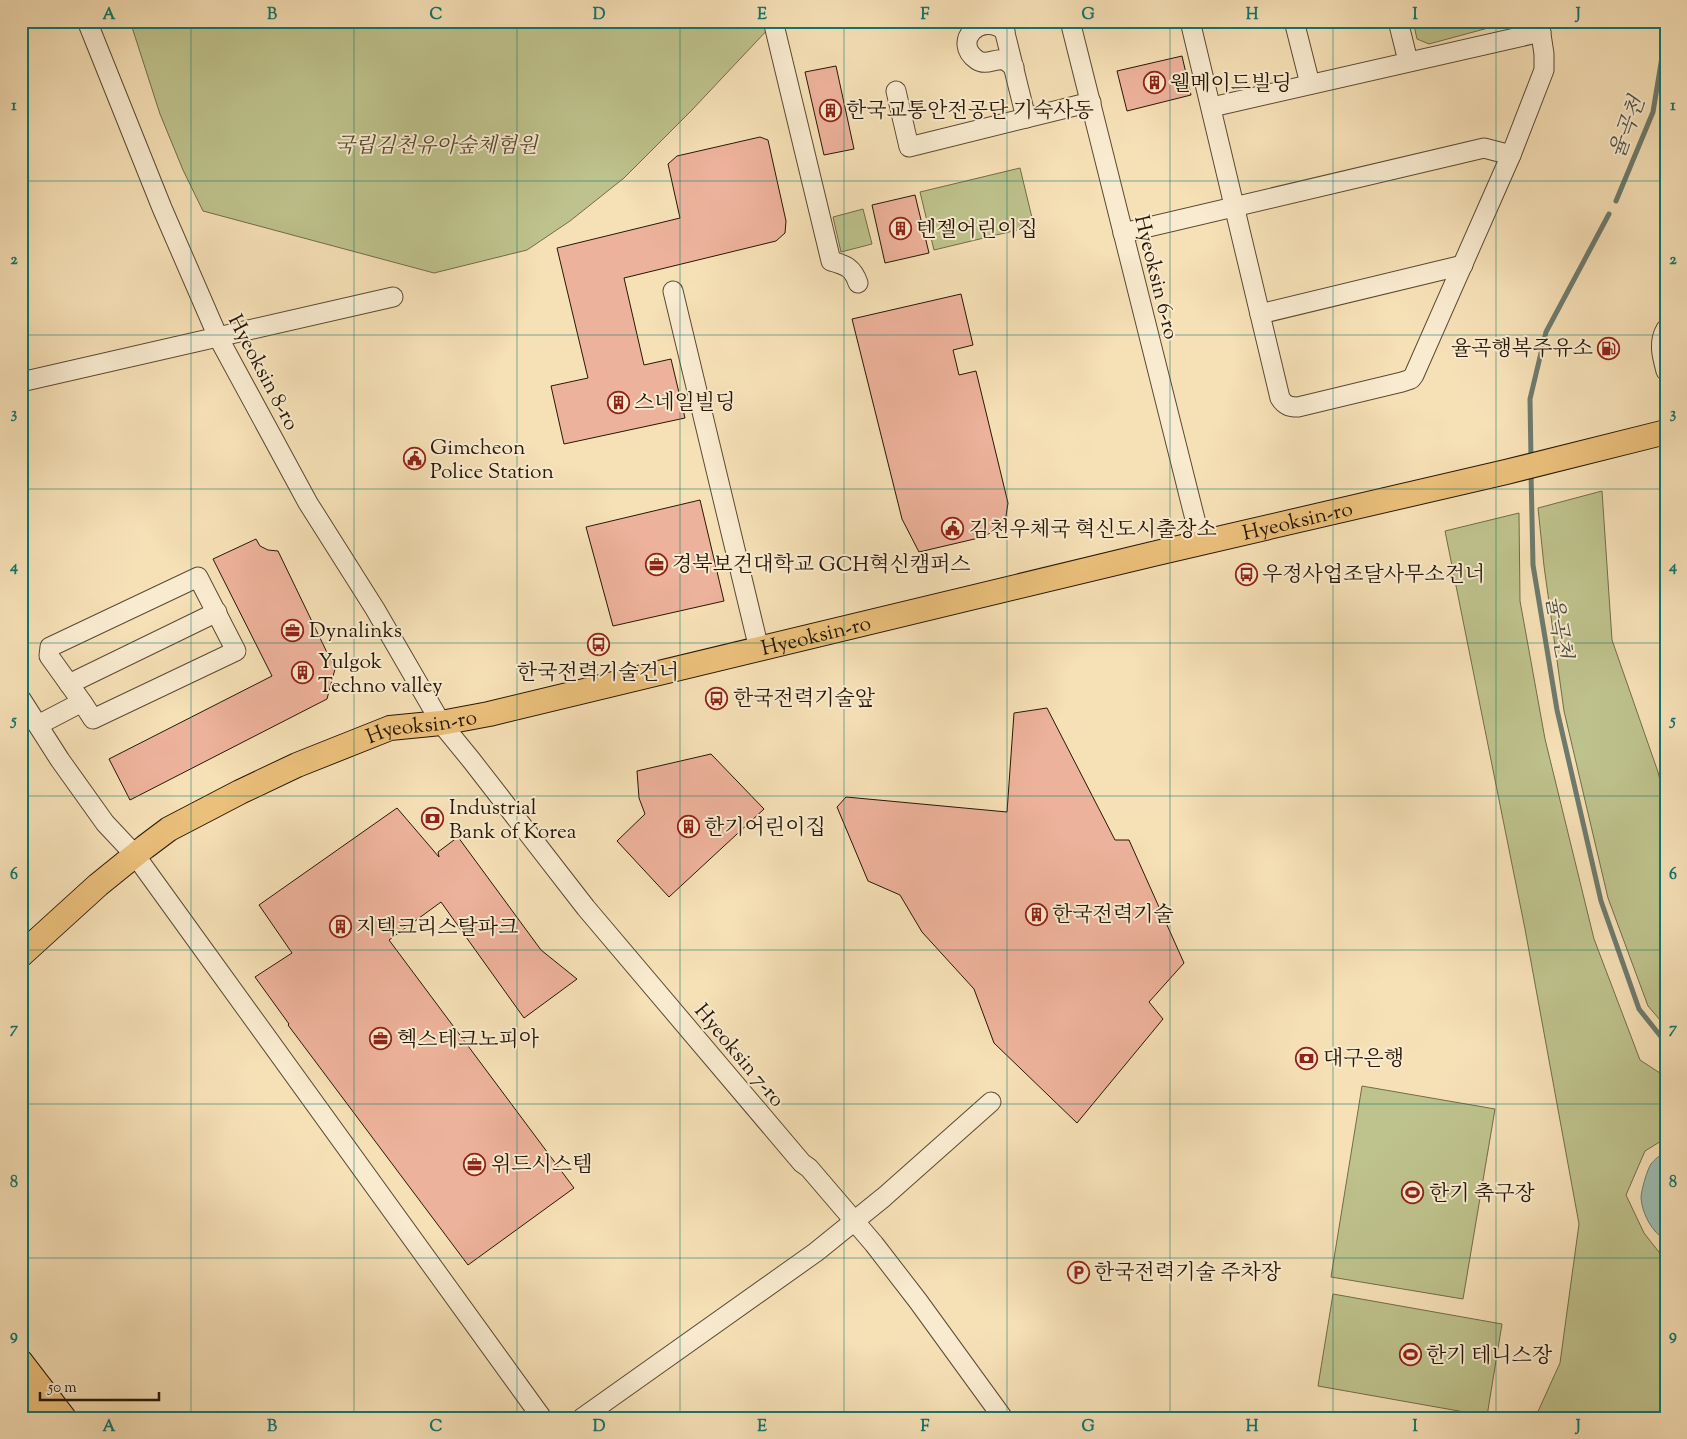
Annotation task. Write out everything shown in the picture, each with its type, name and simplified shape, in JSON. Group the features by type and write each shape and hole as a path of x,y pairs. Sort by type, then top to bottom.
{"main road":[{"name":"Hyeoksin-ro","path":"21,955 98,885 169,829 296,764 390,728 441,723 489,714 1201,543 1506,472 1666,432"},
{"path":"21,1362 64,1418"},
{"path":"21,1399 35,1418"},
{"path":"21,1412 28,1418"}],"street":[{"name":"Hyeoksin 8-ro","path":"87,21 158,200 218,337 308,503 375,609 441,723"},
{"name":"Hyeoksin 6-ro","path":"1070,21 1201,543"},
{"path":"1190,21 1280,398 1284,404 1290,407 1307,406 1411,379 1414,375 1511,155 1544,70 1540,26 1408,61 1212,107"},
{"path":"1294,21 1310,84"},
{"path":"1398,21 1408,61"},
{"path":"1014,67 1004,60 984,63 978,60 969,50 967,42 969,33 974,28 993,24 1004,26 1014,67 1026,118"},
{"path":"775,29 831,261 848,267 855,274 858,283"},
{"path":"896,91 909,146 1091,102"},
{"path":"1123,233 1484,148 1511,155"},
{"path":"1260,314 1463,266"},
{"path":"673,291 759,650"},
{"path":"21,382 393,297"},
{"path":"1666,329 1662,336 1661,353 1666,370"},
{"path":"198,577 216,612 236,651 93,719 49,656 50,648 58,643 198,577"},
{"path":"69,684 216,612"},
{"path":"21,700 60,760 105,823 134,855 542,1418"},
{"path":"38,725 82,702"},
{"name":"Hyeoksin 7-ro","path":"441,723 586,908 802,1163 809,1168 854,1220 918,1301 1003,1418"},
{"path":"582,1418 816,1252 992,1102"}],"green space":[{"name":"국립김천유아숲체험원","path":"130,21 777,21 624,178 570,221 527,250 434,273 203,211 183,170 160,114"},
{"path":"1413,21 1514,21 1429,44 1417,39"},
{"path":"1020,168 1034,226 934,250 920,192"},
{"path":"863,209 872,244 841,252 833,217"},
{"path":"1602,491 1612,640 1658,772 1666,806 1666,1027 1648,1006 1608,898 1564,711 1544,566 1538,508"},
{"path":"1519,513 1520,601 1545,739 1594,939 1640,1060 1666,1077 1666,1138 1645,1151 1626,1195 1644,1233 1666,1261 1666,1418 1535,1418 1560,1363 1579,1224 1525,929 1445,531"},
{"name":"한기 축구장","path":"1362,1086 1495,1109 1463,1299 1331,1277"},
{"name":"한기 테니스장","path":"1333,1294 1502,1324 1487,1416 1318,1386"}],"shaded area":[{"path":"1666,1152 1666,1240 1652,1228 1643,1210 1641,1198 1649,1167"}],"building":[{"name":"웰메이드빌딩","path":"1182,56 1191,95 1127,111 1117,71"},
{"name":"한국교통안전공단 기숙사동","path":"836,66 854,149 824,155 805,72"},
{"path":"760,137 768,140 786,221 785,233 776,241 624,278 644,365 671,359 685,418 564,444 551,386 588,378 557,248 680,218 668,164 677,156"},
{"name":"텐젤어린이집","path":"915,195 929,253 885,263 872,205"},
{"path":"961,294 973,345 953,350 959,375 976,371 1008,503 1006,516 999,528 983,537 919,552 902,519 852,319"},
{"name":"경북보건대학교 GCH혁신캠퍼스","path":"700,500 724,601 613,626 586,527"},
{"name":"Yulgok Techno valley","path":"256,539 260,546 268,550 278,551 335,669 327,699 130,800 109,759 272,676 213,559"},
{"name":"한국전력기술","path":"1047,708 1115,840 1129,840 1184,963 1149,1002 1163,1019 1077,1123 994,1043 974,989 922,932 900,895 868,881 837,807 846,797 1007,812 1014,713"},
{"name":"한기어린이집","path":"711,754 764,809 669,897 617,841 645,814 639,798 637,771"},
{"path":"397,808 439,857 438,852 458,837 541,950 577,979 524,1018 441,902 389,940 574,1188 468,1265 288,1025 255,977 292,953 259,905"}],"waterway":[{"name":"율곡천","path":"1616,201 1653,112 1666,33"},
{"name":"율곡천","path":"1531,459 1530,399 1546,332 1609,214"},
{"name":"율곡천","path":"1531,472 1533,565 1557,710 1601,901 1639,1009 1666,1043"}],"place":[{"name":"웰메이드빌딩","path":"1154,83"},
{"name":"한국교통안전공단 기숙사동","path":"830,110"},
{"name":"텐젤어린이집","path":"900,229"},
{"name":"율곡행복주유소","path":"1609,348"},
{"name":"스네일빌딩","path":"618,402"},
{"name":"Gimcheon Police Station","path":"414,459"},
{"name":"김천우체국 혁신도시출장소","path":"953,529"},
{"name":"경북보건대학교 GCH혁신캠퍼스","path":"656,564"},
{"name":"우정사업조달사무소건너","path":"1246,574"},
{"name":"Dynalinks","path":"293,630"},
{"name":"한국전력기술건너","path":"598,645"},
{"name":"Yulgok Techno valley","path":"302,673"},
{"name":"한국전력기술앞","path":"717,698"},
{"name":"Industrial Bank of Korea","path":"433,819"},
{"name":"한기어린이집","path":"688,827"},
{"name":"한국전력기술","path":"1036,914"},
{"name":"지텍크리스탈파크","path":"340,927"},
{"name":"헥스테크노피아","path":"381,1039"},
{"name":"대구은행","path":"1307,1058"},
{"name":"위드시스템","path":"475,1164"},
{"name":"한기 축구장","path":"1413,1193"},
{"name":"한국전력기술 주차장","path":"1078,1272"},
{"name":"한기 테니스장","path":"1410,1355"}]}
